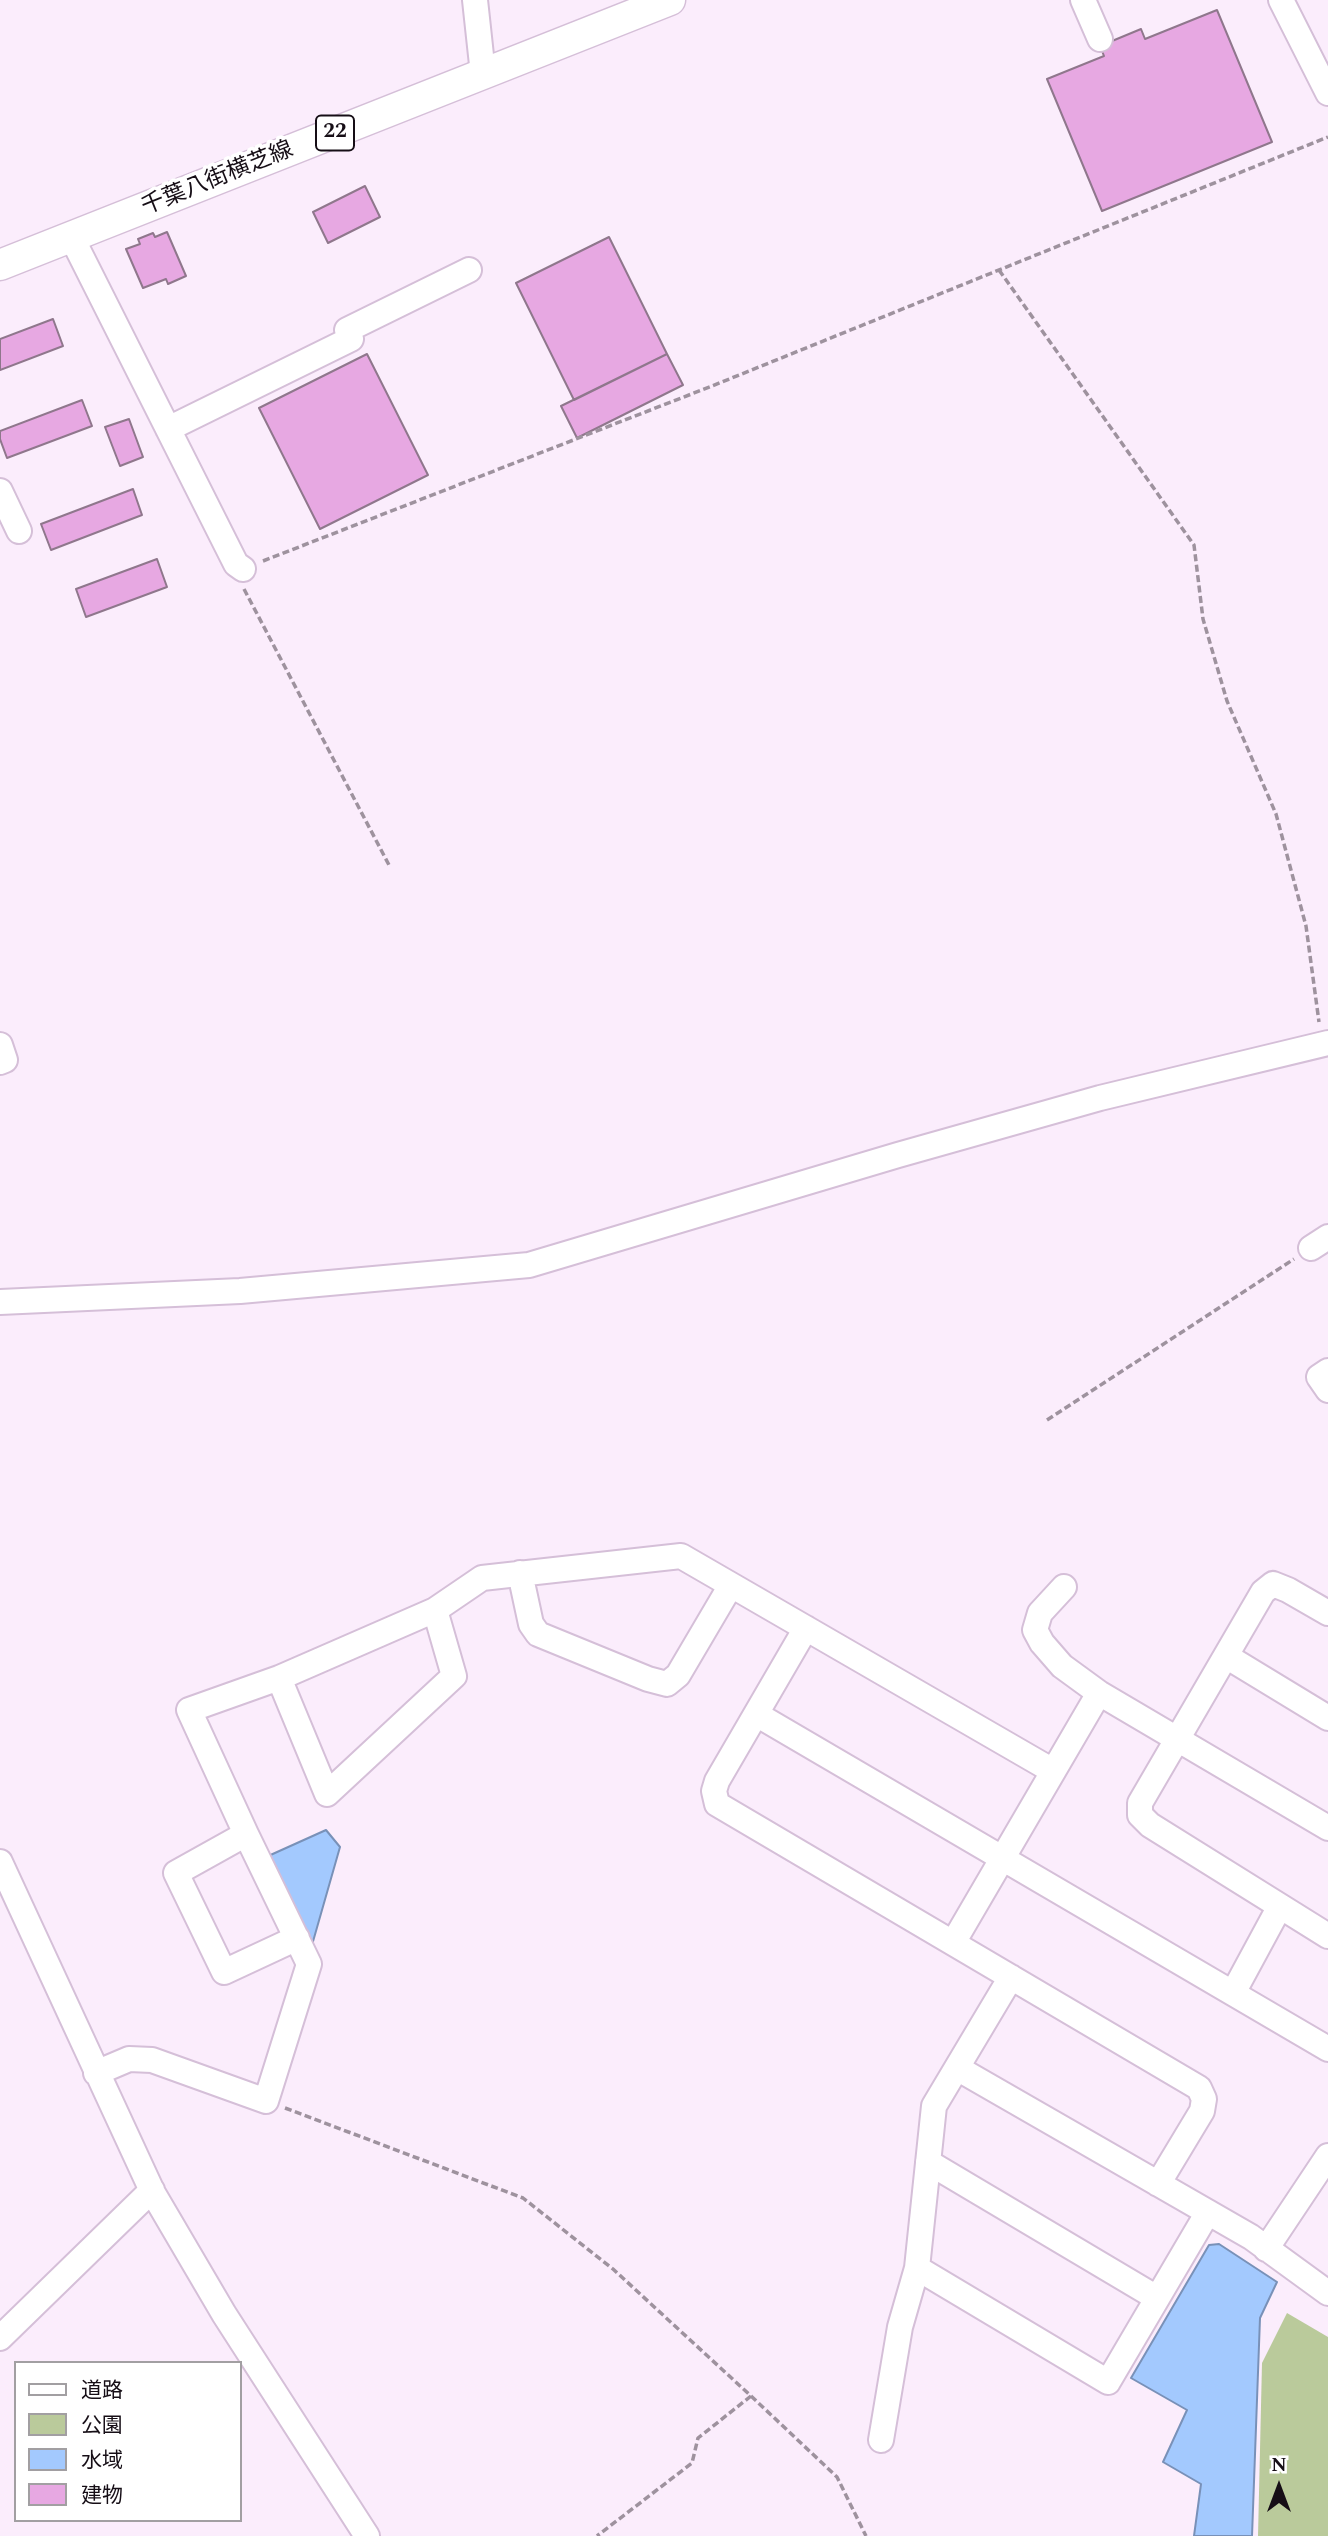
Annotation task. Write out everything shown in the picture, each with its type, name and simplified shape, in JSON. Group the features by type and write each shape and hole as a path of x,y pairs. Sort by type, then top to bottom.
{"main road":[{"name":"千葉八街横芝線","path":"0,265 670,0"}],"street":[{"path":"475,0 483,74"},
{"path":"1083,0 1100,39"},
{"path":"1281,0 1328,93"},
{"path":"72,238 236,564 243,569"},
{"path":"168,429 351,339 347,330 469,270"},
{"path":"0,491 19,531"},
{"path":"0,1302 240,1291 529,1265 1100,1098 1325,1044"},
{"path":"0,1045 5,1060 0,1062"},
{"path":"1328,1371 1319,1377 1328,1390"},
{"path":"96,2073 129,2059 152,2060 266,2101 309,1964 189,1710 279,1678 435,1610 482,1577 681,1556 1053,1771"},
{"path":"520,1573 531,1624 538,1634 667,1684 678,1675 732,1585"},
{"path":"1328,1613 1273,1584 1263,1592 1140,1803 1140,1815 1150,1825 1328,1936"},
{"path":"1064,1587 1040,1613 1035,1630 1042,1643 1062,1666 1100,1693 1328,1828"},
{"path":"279,1678 327,1794 454,1676 435,1610"},
{"path":"806,1628 717,1781 714,1791 717,1804 1199,2088 1204,2099 1202,2111 1158,2184"},
{"path":"1226,1656 1328,1718"},
{"path":"953,1943 1100,1693"},
{"path":"756,1714 1328,2049"},
{"path":"246,1834 176,1873 224,1972 297,1938"},
{"path":"0,1862 152,2190 224,2314 366,2536"},
{"path":"1233,1993 1280,1906"},
{"path":"881,2440 900,2328 917,2269 934,2106 1011,1978"},
{"path":"957,2068 1251,2237 1328,2293"},
{"path":"928,2162 1157,2298"},
{"path":"1266,2249 1325,2167"},
{"path":"0,2338 152,2190"},
{"path":"917,2269 1108,2382 1208,2212"}],"path":[{"path":"389,865 244,590 243,569 699,391 1328,137"},
{"path":"999,270 1194,545 1203,620 1227,701 1276,814 1306,926 1325,1044"},
{"path":"1047,1420 1319,1243"},
{"path":"266,2101 523,2198 613,2269 837,2477 866,2536"},
{"path":"597,2536 692,2463 698,2438 751,2396"}],"green space":[{"path":"1287,2313 1328,2337 1328,2536 1258,2536 1262,2363"}],"water":[{"path":"326,1830 340,1847 310,1952 266,1857"},
{"path":"1219,2244 1277,2282 1260,2318 1252,2536 1194,2536 1201,2484 1163,2462 1187,2410 1131,2378 1209,2245"}],"building":[{"path":"1217,10 1272,142 1102,211 1047,79 1104,56 1100,46 1141,29 1145,39"},
{"path":"365,186 380,217 328,243 313,212"},
{"path":"167,232 186,276 168,284 166,279 143,288 126,249 140,244 138,239 153,233 155,237"},
{"path":"609,237 667,354 574,400 516,283"},
{"path":"53,319 63,346 0,370 0,339"},
{"path":"367,354 428,475 320,529 259,408"},
{"path":"667,354 683,385 577,438 561,406"},
{"path":"82,400 92,426 7,458 0,431"},
{"path":"129,419 143,457 120,466 105,427"},
{"path":"133,489 142,515 51,550 41,524"},
{"path":"157,559 167,587 86,617 76,589"}]}
